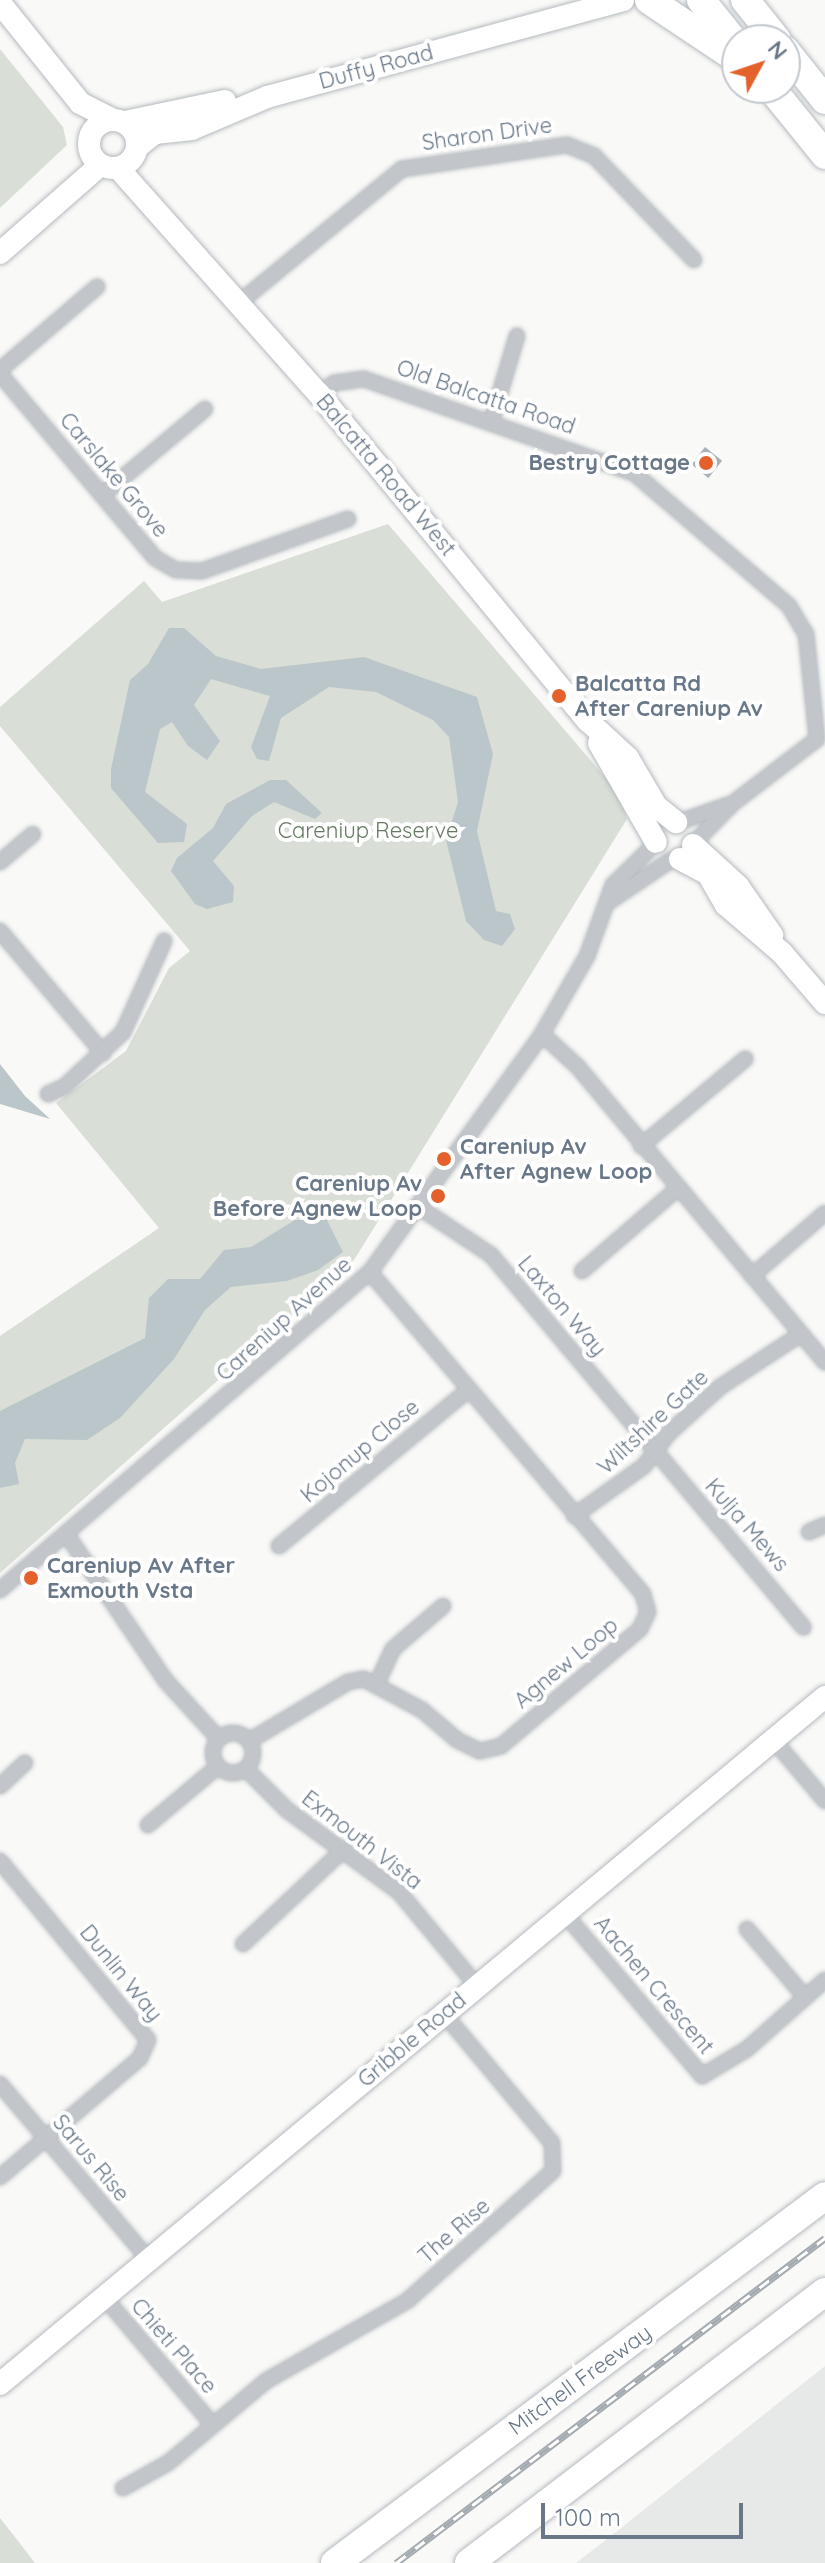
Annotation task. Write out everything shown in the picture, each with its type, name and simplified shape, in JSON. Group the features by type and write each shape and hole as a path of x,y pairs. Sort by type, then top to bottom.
{"highway":[{"path":"649,0 721,48"},
{"path":"701,0 721,25"},
{"path":"745,0 764,24"},
{"path":"801,70 825,100"},
{"path":"782,104 825,155"},
{"name":"Mitchell Freeway","path":"335,2563 825,2196"},
{"path":"469,2563 825,2292"}],"street":[{"name":"Duffy Road","path":"118,121 167,117 564,0"},
{"name":"Duffy Road","path":"112,153 155,133 192,129 267,97 623,0"},
{"path":"0,3 80,103 118,121"},
{"path":"0,24 112,153"},
{"path":"0,253 112,153 118,121"},
{"path":"112,153 118,121"},
{"name":"Sharon Drive","path":"240,302 402,169 567,145 594,156 694,260"},
{"path":"0,233 69,177 112,153"},
{"name":"Balcatta Road West","path":"112,153 319,394 588,721 675,849"},
{"path":"0,372 97,287"},
{"path":"491,423 517,336"},
{"name":"Carslake Grove","path":"0,372 155,558 176,570 202,571 348,519"},
{"name":"Old Balcatta Road","path":"319,394 334,383 364,379 634,473 789,606 806,634 817,739 732,804"},
{"path":"102,495 205,409"},
{"name":"Balcatta Road West","path":"588,721 628,758 649,796 678,822 675,849"},
{"path":"732,804 662,826 675,849 708,874 726,905 782,953 825,1003"},
{"path":"607,903 732,804"},
{"path":"0,862 33,834"},
{"name":"Careniup Avenue","path":"0,1590 370,1272 542,1034 587,956 613,885 675,849"},
{"path":"0,931 103,1053"},
{"path":"48,1094 103,1053 123,1032 164,941"},
{"path":"542,1034 578,1067 641,1146 825,1362"},
{"path":"641,1146 745,1059"},
{"path":"582,1271 678,1188"},
{"name":"Laxton Way","path":"417,1206 491,1255 656,1453"},
{"path":"752,1276 825,1213"},
{"name":"Agnew Loop","path":"370,1272 643,1594 648,1612 629,1639 501,1746 480,1751 378,1681"},
{"name":"Wiltshire Gate","path":"574,1516 622,1485 656,1453 690,1412 801,1334"},
{"name":"Kojonup Close","path":"279,1546 468,1390"},
{"name":"Kulja Mews","path":"656,1453 803,1627"},
{"path":"809,1532 825,1525"},
{"path":"67,1535 165,1680 218,1738"},
{"path":"249,1741 348,1682 378,1681 402,1639 443,1606"},
{"name":"Gribble Road","path":"0,2384 772,1738 825,1697"},
{"path":"231,1732 249,1741 253,1755 246,1769 235,1774 217,1767 212,1752 218,1738 231,1732"},
{"path":"772,1738 825,1801"},
{"path":"0,1786 25,1763"},
{"path":"148,1825 217,1767"},
{"name":"Exmouth Vista","path":"246,1769 287,1810 399,1892 477,1986"},
{"path":"243,1944 344,1849"},
{"name":"Dunlin Way","path":"0,1861 148,2040 140,2058 47,2138"},
{"name":"Aachen Crescent","path":"564,1913 702,2076 747,2049 825,1980"},
{"path":"747,1929 805,1997"},
{"name":"The Rise","path":"212,2424 266,2381 407,2301 556,2167 548,2137 444,2014"},
{"name":"Sarus Rise","path":"0,2084 149,2260"},
{"path":"0,2177 47,2138"},
{"name":"Chieti Place","path":"104,2297 212,2424"},
{"path":"123,2488 168,2463 212,2424"}],"shaded area":[{"path":"169,628 184,628 216,656 261,669 364,657 477,697 493,754 477,831 496,911 510,914 515,929 502,946 484,940 466,921 446,840 458,802 449,737 433,720 376,692 329,687 281,718 269,761 257,759 251,747 270,696 211,679 194,705 220,741 207,760 188,746 172,722 160,729 145,792 187,824 184,842 158,843 111,788 111,769 130,680 148,664"},
{"path":"270,780 286,780 322,813 315,819 274,802 252,816 213,861 234,886 233,902 207,909 195,904 171,871 177,858 213,828 226,804"},
{"path":"0,1064 25,1096 50,1119 0,1104"},
{"path":"295,1220 327,1220 343,1252 318,1270 287,1281 231,1287 205,1310 174,1359 120,1418 87,1440 25,1439 15,1463 19,1484 0,1488 0,1411 145,1338 149,1298 168,1279 200,1279 224,1250 251,1247"},
{"path":"825,2366 825,2563 576,2563 607,2539"}],"green space":[{"path":"0,49 63,127 67,145 0,208"},
{"name":"Careniup Reserve","path":"388,524 617,791 627,819 354,1260 0,1573 0,1336 159,1228 56,1103 126,1051 169,968 190,951 0,726 0,707 144,581 162,602"},
{"path":"0,2518 11,2532 35,2563 0,2563"}],"building":[{"name":"Bestry Cottage","path":"705,447 722,461 708,478 691,464"}],"railway":[{"path":"396,2563 825,2238"}],"place":[{"name":"Bestry Cottage","path":"706,463"},
{"name":"Balcatta Rd After Careniup Av","path":"559,696"},
{"name":"Careniup Av After Agnew Loop","path":"444,1159"},
{"name":"Careniup Av Before Agnew Loop","path":"438,1196"},
{"name":"Careniup Av After Exmouth Vsta","path":"31,1578"}]}
